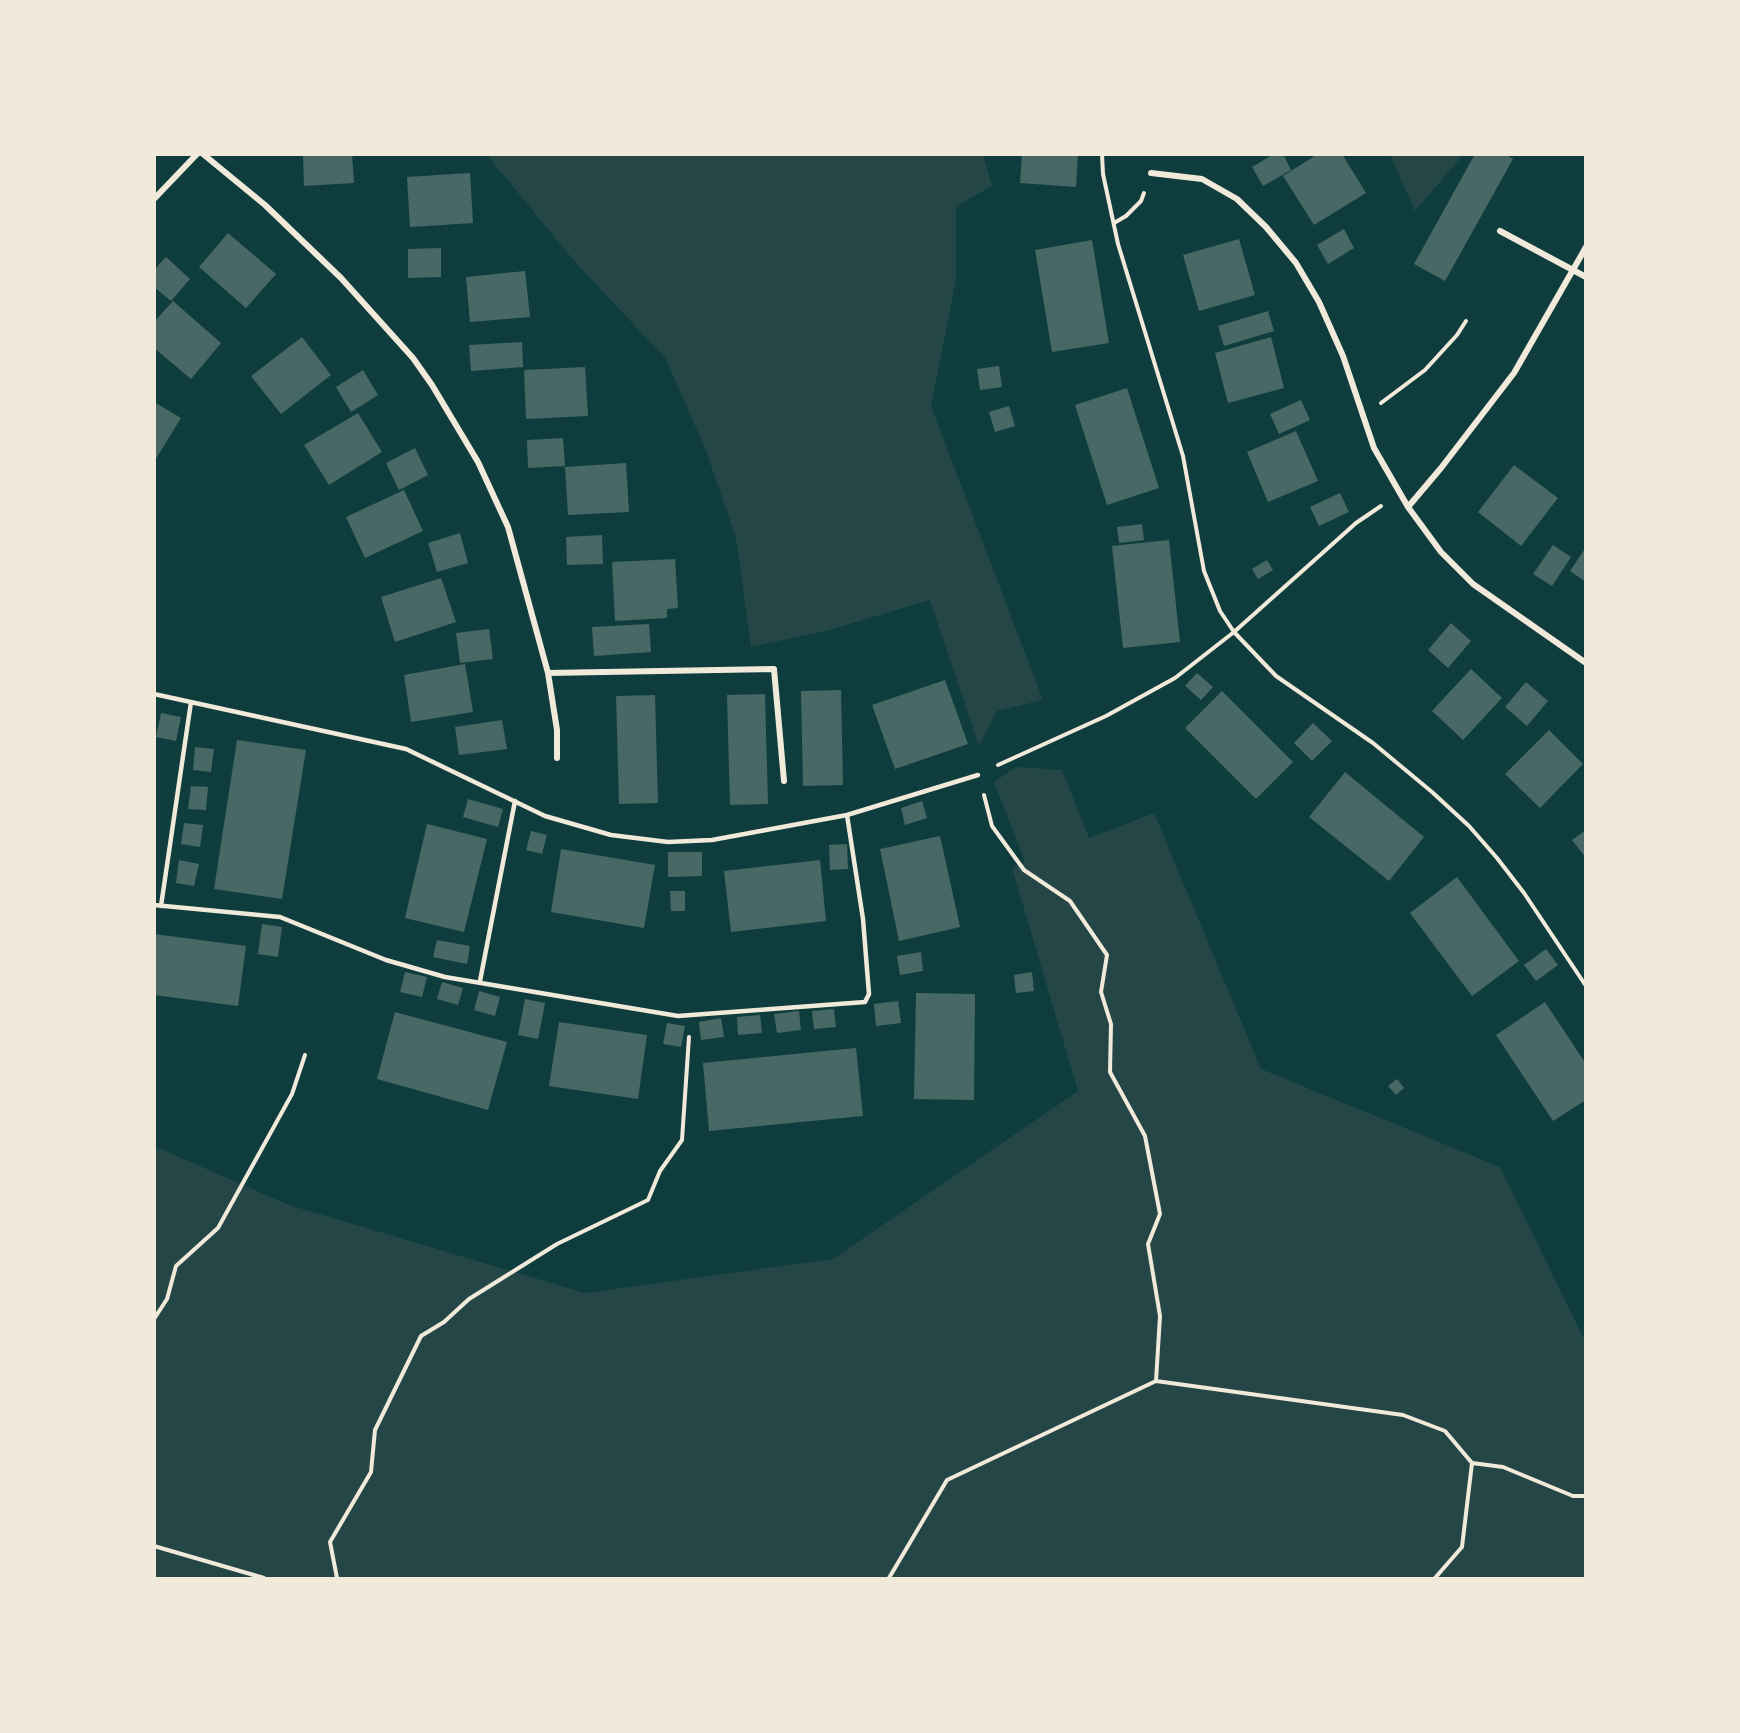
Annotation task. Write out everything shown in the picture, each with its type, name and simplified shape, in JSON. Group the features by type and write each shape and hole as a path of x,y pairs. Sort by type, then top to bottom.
{"street":[{"path":"154,199 197,154"},
{"path":"203,154 265,205 341,278 413,358 432,385 478,462 508,527 548,673 557,730 557,758"},
{"path":"1151,173 1202,179 1237,199 1266,227 1296,263 1319,302 1343,356 1374,448 1408,507 1441,552 1473,584 1586,663"},
{"path":"1500,231 1586,277"},
{"path":"1408,507 1442,468 1514,373 1586,248"},
{"path":"548,673 774,669 784,781"}],"lane":[{"path":"154,694 406,749 545,816 611,835 668,842 712,840 847,815 978,775"},
{"path":"161,906 191,702"},
{"path":"480,981 515,801"},
{"path":"154,905 280,917 386,960 445,977 480,981 678,1016 865,1002 869,994 863,919 847,815"}],"path":[{"path":"1102,154 1103,174 1114,223 1184,456 1210,590 1234,632 1275,676 1373,743 1469,826 1524,893 1586,986"},
{"path":"1114,223 1126,216 1141,201 1151,173"},
{"path":"1362,413 1382,402 1425,370 1466,321"},
{"path":"1156,1381 1160,1316 1148,1244 1160,1214 1145,1136 1110,1072 1111,1024 1101,992 1107,956 1070,901 1024,870 992,826 978,775 1106,716 1174,678 1234,632 1356,523 1400,494"},
{"path":"337,1578 330,1542 371,1472 375,1430 421,1336 444,1322 469,1299 557,1244 648,1200 660,1171 682,1140 691,1016"},
{"path":"154,1319 167,1299 176,1266 218,1228 292,1094 305,1055"},
{"path":"889,1578 947,1480 1156,1381 1403,1415 1445,1431 1472,1463 1503,1467 1573,1496 1586,1496"},
{"path":"1436,1578 1462,1547 1472,1463"},
{"path":"154,1546 264,1578"}],"shaded area":[{"path":"487,155 983,155 992,186 956,206 956,279 931,406 1043,700 997,711 979,746 930,600 829,630 751,647 736,538 706,451 666,359 575,262"},
{"path":"1390,155 1463,155 1415,211"},
{"path":"1016,767 1062,770 1089,838 1154,813 1261,1069 1500,1167 1585,1341 1585,1578 155,1578 154,1146 289,1205 585,1293 833,1259 1078,1091 1012,868 1025,862 994,782"}],"building":[{"path":"352,154 354,183 304,186 303,156"},
{"path":"1022,154 1078,154 1076,187 1020,183"},
{"path":"1274,154 1283,154 1291,170 1263,186 1252,167"},
{"path":"1318,154 1342,154 1366,193 1314,225 1283,176"},
{"path":"1475,154 1505,154 1513,159 1445,281 1414,264"},
{"path":"470,173 473,223 410,227 407,177"},
{"path":"1344,229 1354,248 1328,264 1317,245"},
{"path":"228,233 276,274 246,308 199,267"},
{"path":"1239,239 1255,295 1199,311 1183,255"},
{"path":"1092,240 1109,343 1052,352 1035,250"},
{"path":"441,248 441,277 408,278 408,249"},
{"path":"166,257 190,279 171,301 154,287 154,270"},
{"path":"525,271 530,317 470,322 466,277"},
{"path":"173,301 221,343 191,379 154,348 154,322"},
{"path":"1268,311 1274,331 1224,346 1218,326"},
{"path":"302,337 331,375 281,414 251,376"},
{"path":"1271,337 1284,388 1228,403 1215,353"},
{"path":"522,342 523,367 471,371 469,345"},
{"path":"999,366 1002,387 980,390 977,369"},
{"path":"585,367 588,416 526,419 524,370"},
{"path":"363,370 378,395 351,412 336,387"},
{"path":"1127,388 1159,488 1107,505 1075,405"},
{"path":"1301,400 1310,420 1279,434 1270,414"},
{"path":"154,402 181,418 154,462"},
{"path":"1009,406 1015,426 995,432 989,412"},
{"path":"358,413 382,452 329,485 304,445"},
{"path":"1296,431 1318,481 1268,502 1247,452"},
{"path":"563,438 565,466 528,468 527,440"},
{"path":"415,448 428,475 399,490 386,463"},
{"path":"626,463 629,512 568,515 565,467"},
{"path":"1514,465 1558,498 1521,546 1478,512"},
{"path":"404,490 423,531 365,558 346,517"},
{"path":"1340,493 1349,512 1319,526 1310,507"},
{"path":"1142,524 1144,540 1119,543 1117,527"},
{"path":"460,533 468,563 437,572 428,543"},
{"path":"602,535 603,564 567,565 566,537"},
{"path":"1169,540 1180,642 1123,648 1112,546"},
{"path":"1553,545 1571,557 1552,586 1533,574"},
{"path":"1586,547 1586,582 1570,571"},
{"path":"675,559 678,608 667,609 667,618 615,621 612,562"},
{"path":"1267,560 1273,570 1258,579 1252,569"},
{"path":"441,578 456,622 395,642 381,597"},
{"path":"1451,623 1471,641 1448,668 1428,650"},
{"path":"649,624 651,652 594,656 592,627"},
{"path":"489,629 493,659 460,663 456,633"},
{"path":"465,664 473,712 411,722 404,675"},
{"path":"1471,669 1502,698 1463,740 1432,711"},
{"path":"1197,673 1213,687 1201,700 1185,686"},
{"path":"945,680 968,744 895,769 872,705"},
{"path":"1526,682 1548,701 1527,726 1505,707"},
{"path":"841,690 843,785 803,786 801,691"},
{"path":"1222,691 1293,762 1256,799 1185,728"},
{"path":"765,694 768,804 730,805 727,695"},
{"path":"655,695 658,803 619,804 616,696"},
{"path":"161,713 181,717 176,741 156,737"},
{"path":"502,720 507,749 459,755 455,727"},
{"path":"1313,723 1332,741 1312,761 1294,743"},
{"path":"1549,730 1583,764 1540,808 1505,774"},
{"path":"237,740 306,750 282,899 214,889"},
{"path":"195,747 214,749 211,772 193,770"},
{"path":"1345,772 1424,837 1389,881 1309,817"},
{"path":"191,786 208,787 206,810 188,809"},
{"path":"468,799 503,809 498,827 463,817"},
{"path":"922,801 927,818 905,825 901,808"},
{"path":"184,823 203,825 200,847 181,844"},
{"path":"427,824 487,839 464,932 405,918"},
{"path":"1586,830 1586,858 1572,840"},
{"path":"531,831 547,835 542,854 526,850"},
{"path":"940,836 960,927 899,941 880,849"},
{"path":"847,844 848,869 830,870 829,845"},
{"path":"561,849 655,865 644,928 551,912"},
{"path":"668,852 702,852 702,876 668,877"},
{"path":"179,860 199,864 194,886 176,883"},
{"path":"820,860 826,921 731,932 724,871"},
{"path":"1457,877 1519,961 1472,996 1410,913"},
{"path":"670,891 685,891 685,911 671,911"},
{"path":"262,924 282,927 278,957 258,954"},
{"path":"154,934 246,946 238,1006 154,995"},
{"path":"437,940 470,946 467,964 433,957"},
{"path":"1546,949 1558,965 1536,981 1524,965"},
{"path":"921,952 923,971 900,975 897,956"},
{"path":"405,972 427,977 422,997 400,992"},
{"path":"1032,972 1034,991 1016,993 1014,975"},
{"path":"442,982 463,988 458,1005 437,999"},
{"path":"479,991 500,997 495,1016 474,1010"},
{"path":"916,993 975,994 974,1100 914,1099"},
{"path":"525,999 545,1003 538,1039 518,1035"},
{"path":"898,1001 901,1023 876,1026 874,1004"},
{"path":"1545,1002 1586,1064 1586,1100 1553,1121 1496,1035"},
{"path":"834,1009 836,1027 814,1029 812,1011"},
{"path":"799,1011 801,1030 777,1033 774,1014"},
{"path":"395,1012 507,1042 488,1110 377,1079"},
{"path":"760,1015 762,1033 738,1035 737,1017"},
{"path":"721,1018 724,1037 701,1040 699,1022"},
{"path":"559,1022 647,1035 638,1099 549,1086"},
{"path":"667,1023 685,1026 681,1047 663,1044"},
{"path":"856,1048 863,1116 709,1131 703,1063"},
{"path":"1397,1079 1404,1088 1396,1095 1388,1086"}]}
